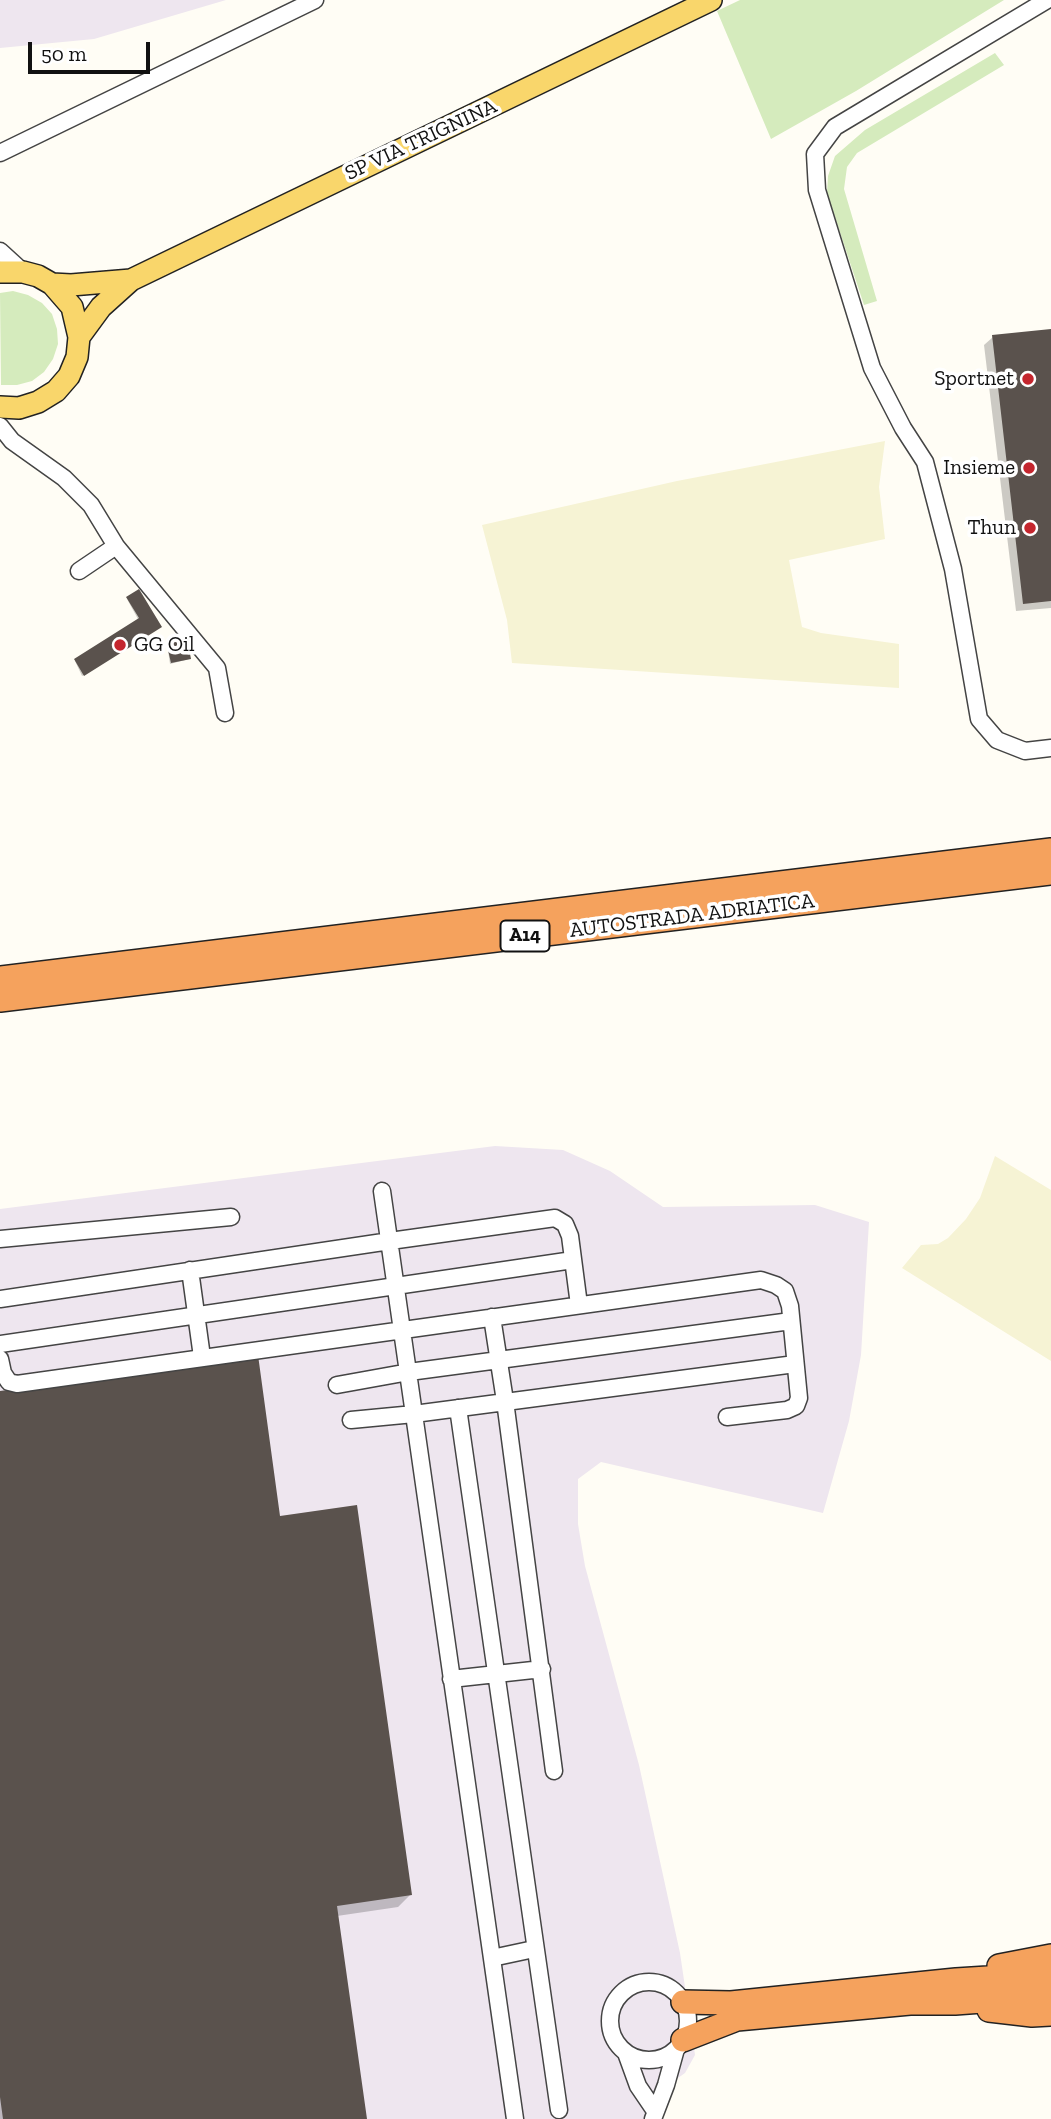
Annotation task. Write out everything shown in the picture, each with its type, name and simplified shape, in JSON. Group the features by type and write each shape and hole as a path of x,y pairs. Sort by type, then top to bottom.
{"highway":[{"name":"AUTOSTRADA ADRIATICA","path":"0,978 1051,850"},
{"name":"AUTOSTRADA ADRIATICA","path":"0,1000 1051,873"},
{"path":"956,1992 996,1966 1051,1956"},
{"path":"680,2045 737,2019 910,2003 1051,1974"},
{"path":"956,1992 993,2010 1032,2015 1051,2014"},
{"path":"683,2002 731,2003 956,1992 1051,1996"}],"main road":[{"name":"SP VIA TRIGNINA","path":"79,337 101,307 131,280 711,0"},
{"name":"SP VIA TRIGNINA","path":"0,272 23,272 52,284 72,307 79,337 77,357 69,376 56,391 38,402 9,407"},
{"name":"SP VIA TRIGNINA","path":"52,284 131,280"}],"street":[{"path":"0,153 315,0"},
{"path":"1047,0 835,127 815,154 817,190 872,368 925,462 953,569 979,719 997,740 1025,751 1051,748"},
{"path":"0,251 23,272"},
{"path":"9,407 17,440 32,456"},
{"path":"0,426 12,441 64,478 91,505 116,547 217,668 225,713"},
{"path":"79,571 116,547"},
{"path":"382,1191 515,2119"},
{"path":"0,1240 230,1217"},
{"path":"0,1299 555,1218 565,1224 570,1236 579,1305"},
{"path":"0,1344 573,1260"},
{"path":"190,1270 202,1357"},
{"path":"0,1359 3,1373 9,1382 17,1384 761,1280 785,1291 790,1306 799,1398 796,1406 787,1410 727,1417"},
{"path":"492,1317 500,1360 554,1771"},
{"path":"337,1385 409,1372 791,1321"},
{"path":"351,1420 796,1364"},
{"path":"458,1408 559,2110"},
{"path":"451,1679 542,1669"},
{"path":"492,1958 534,1949"},
{"path":"652,1982 665,1985 676,1992 688,2014 688,2027 654,2115 638,2086 626,2053 611,2033 610,2020 612,2007 618,1996 640,1983 652,1982"},
{"path":"626,2053 646,2060 657,2059 680,2045"}],"shaded area":[{"path":"0,0 226,0 94,39 0,48"},
{"path":"885,441 879,487 885,539 789,560 802,627 821,633 899,644 899,688 512,663 507,620 482,525 677,481"},
{"path":"495,1146 563,1150 610,1171 663,1207 815,1205 869,1222 861,1355 849,1421 823,1513 601,1462 578,1479 578,1524 585,1566 639,1765 680,1953 695,2055 685,2073 650,2098 644,2119 0,2119 0,1209"},
{"path":"995,1156 1051,1190 1051,1361 902,1268 921,1245 938,1244 948,1238 966,1219 980,1198"}],"green space":[{"path":"740,0 1004,0 856,91 771,139 717,11"},
{"path":"995,53 1004,65 857,153 847,167 844,189 877,301 864,305 827,193 828,176 835,156 865,130"},
{"path":"13,291 42,303 52,314 58,344 53,359 44,372 32,381 1,385 0,293"}],"building":[{"name":"Insieme","path":"1051,329 1051,601 1023,604 992,335"},
{"path":"139,589 162,627 84,676 74,659 139,618 126,597"},
{"path":"187,638 191,659 171,663 166,641"},
{"path":"258,1355 280,1516 357,1505 412,1895 337,1906 367,2119 3,2119 0,2097 0,1391"}],"place":[{"name":"Sportnet","path":"1028,379"},
{"name":"Insieme","path":"1029,468"},
{"name":"Thun","path":"1030,528"},
{"name":"GG Oil","path":"120,645"}]}
